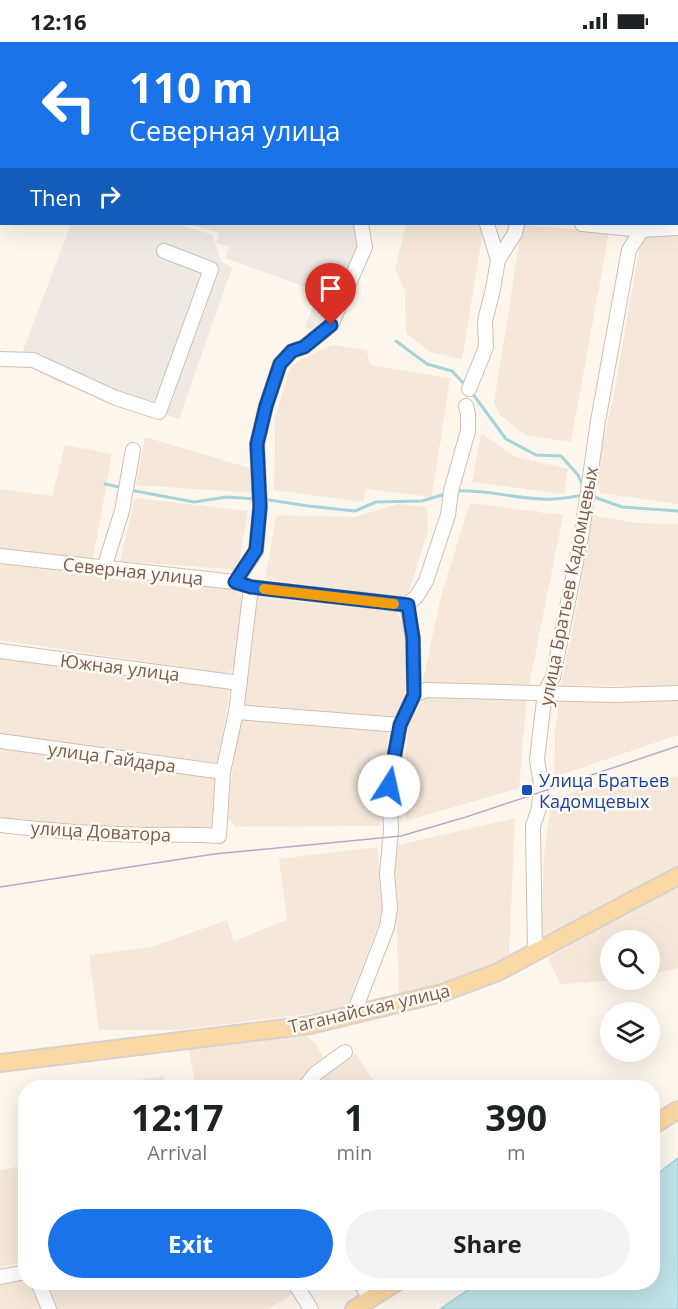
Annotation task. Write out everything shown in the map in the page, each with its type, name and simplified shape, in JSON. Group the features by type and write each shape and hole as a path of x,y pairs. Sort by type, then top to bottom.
{"main road":[{"name":"Таганайская улица","path":"0,1063 310,1025 442,993 498,972 678,876"},
{"path":"660,1121 678,1110"},
{"path":"354,1309 384,1290"}],"street":[{"path":"235,582 256,550 260,507 257,483 257,444 266,406 280,364 292,351 304,347 331,325 365,247 361,225"},
{"path":"486,225 498,260"},
{"path":"469,389 486,347 485,321 498,260 515,233 517,225"},
{"path":"592,225 678,228"},
{"name":"улица Братьев Кадомцевых","path":"535,953 533,826 539,808 541,785 537,759 545,692 553,677 582,532 598,421 629,250 642,227"},
{"path":"0,359 33,360 116,398 159,412 212,269 164,251"},
{"path":"353,1015 387,927 390,908 387,874 389,786 400,725 414,695 413,638 408,605 426,581 448,515 451,491 468,431 466,406"},
{"path":"104,568 122,511 133,450"},
{"name":"Северная улица","path":"0,556 235,582 251,587 408,605"},
{"path":"223,772 236,712 251,587"},
{"name":"Южная улица","path":"0,651 240,683"},
{"path":"414,695 426,690 614,695 678,693"},
{"path":"236,712 400,725"},
{"name":"улица Гайдара","path":"0,741 223,772"},
{"name":"улица Доватора","path":"0,825 149,835 219,836 223,772"},
{"path":"310,1080 345,1052"},
{"path":"0,1277 18,1274"},
{"path":"41,1290 49,1309"},
{"path":"299,1290 311,1309"},
{"path":"365,1290 370,1299"}],"shaded area":[{"path":"71,225 179,225 213,235 221,261 232,268 179,419 59,383 19,361"},
{"path":"191,225 369,225 371,244 331,337 305,327 319,292 225,258 229,247 216,243 219,233"},
{"path":"406,225 484,225 462,359 430,352 406,333 405,291 395,269"},
{"path":"522,225 609,232 571,442 526,435 500,415 494,403"},
{"path":"678,235 678,504 600,493 595,476 613,399 641,238"},
{"path":"332,345 367,350 370,365 450,378 432,497 366,489 363,502 274,490 275,418 290,368 298,361"},
{"path":"481,433 516,457 568,469 564,494 472,482"},
{"path":"145,437 253,469 254,493 136,485"},
{"path":"65,445 112,454 93,559 0,549 0,489 52,496"},
{"path":"135,498 248,511 238,570 120,561"},
{"path":"470,503 563,515 529,686 422,686 441,596"},
{"path":"398,504 427,507 428,531 407,598 265,579 276,515 354,517"},
{"path":"591,515 636,523 678,524 678,687 561,685 578,601"},
{"path":"0,563 200,590 207,583 235,589 243,598 237,662 229,674 0,640"},
{"path":"255,597 396,612 410,636 404,704 397,719 244,708"},
{"path":"0,655 230,685 219,763 0,735"},
{"path":"425,694 527,694 519,788 406,821 405,772 408,726"},
{"path":"560,696 678,696 678,735 554,777 555,731"},
{"path":"240,715 389,728 380,826 235,827 226,816"},
{"path":"0,747 219,775 218,826 204,838 0,818"},
{"path":"678,776 678,869 541,945 544,855 551,801 586,786 616,790"},
{"path":"515,818 509,956 463,978 399,997 394,846"},
{"path":"377,847 383,913 346,1009 179,1030 99,1030 89,955 151,947 227,920 234,941 287,920 279,859"},
{"path":"678,884 678,968 660,972 660,930 600,930 600,981 560,984 548,958"},
{"path":"304,1033 316,1044 323,1057 299,1080 195,1080 188,1046"},
{"path":"355,1053 373,1080 318,1080"},
{"path":"164,1076 165,1080 138,1080"},
{"path":"18,1167 18,1263 0,1267 0,1171"},
{"path":"18,1280 18,1290 33,1290 41,1309 0,1309 0,1285"},
{"path":"48,1290 291,1290 293,1294 268,1309 56,1309"}],"water":[{"path":"678,1158 678,1309 440,1309 468,1290 660,1290 660,1172"}],"waterway":[{"path":"396,341 427,364 452,371 466,386"},
{"path":"472,393 506,439 536,455 561,456 578,475 583,486"},
{"path":"105,484 123,488"},
{"path":"130,490 194,502 227,497 257,499"},
{"path":"454,491 476,491 547,499 584,495"},
{"path":"263,499 355,511 376,502 422,501 445,494"},
{"path":"591,496 622,507 678,511"}],"tram line":[{"path":"0,887 214,854 401,836 466,817 678,746"}],"slow traffic":[{"path":"264,589 394,604"}],"place":[{"name":"Улица Братьев Кадомцевых","path":"527,790"}],"route":[{"path":"331,325 304,347 292,351 280,364 266,406 257,444 257,483 260,507 256,550 235,582 251,587 408,605 413,638 414,695 400,725 389,786"}]}
